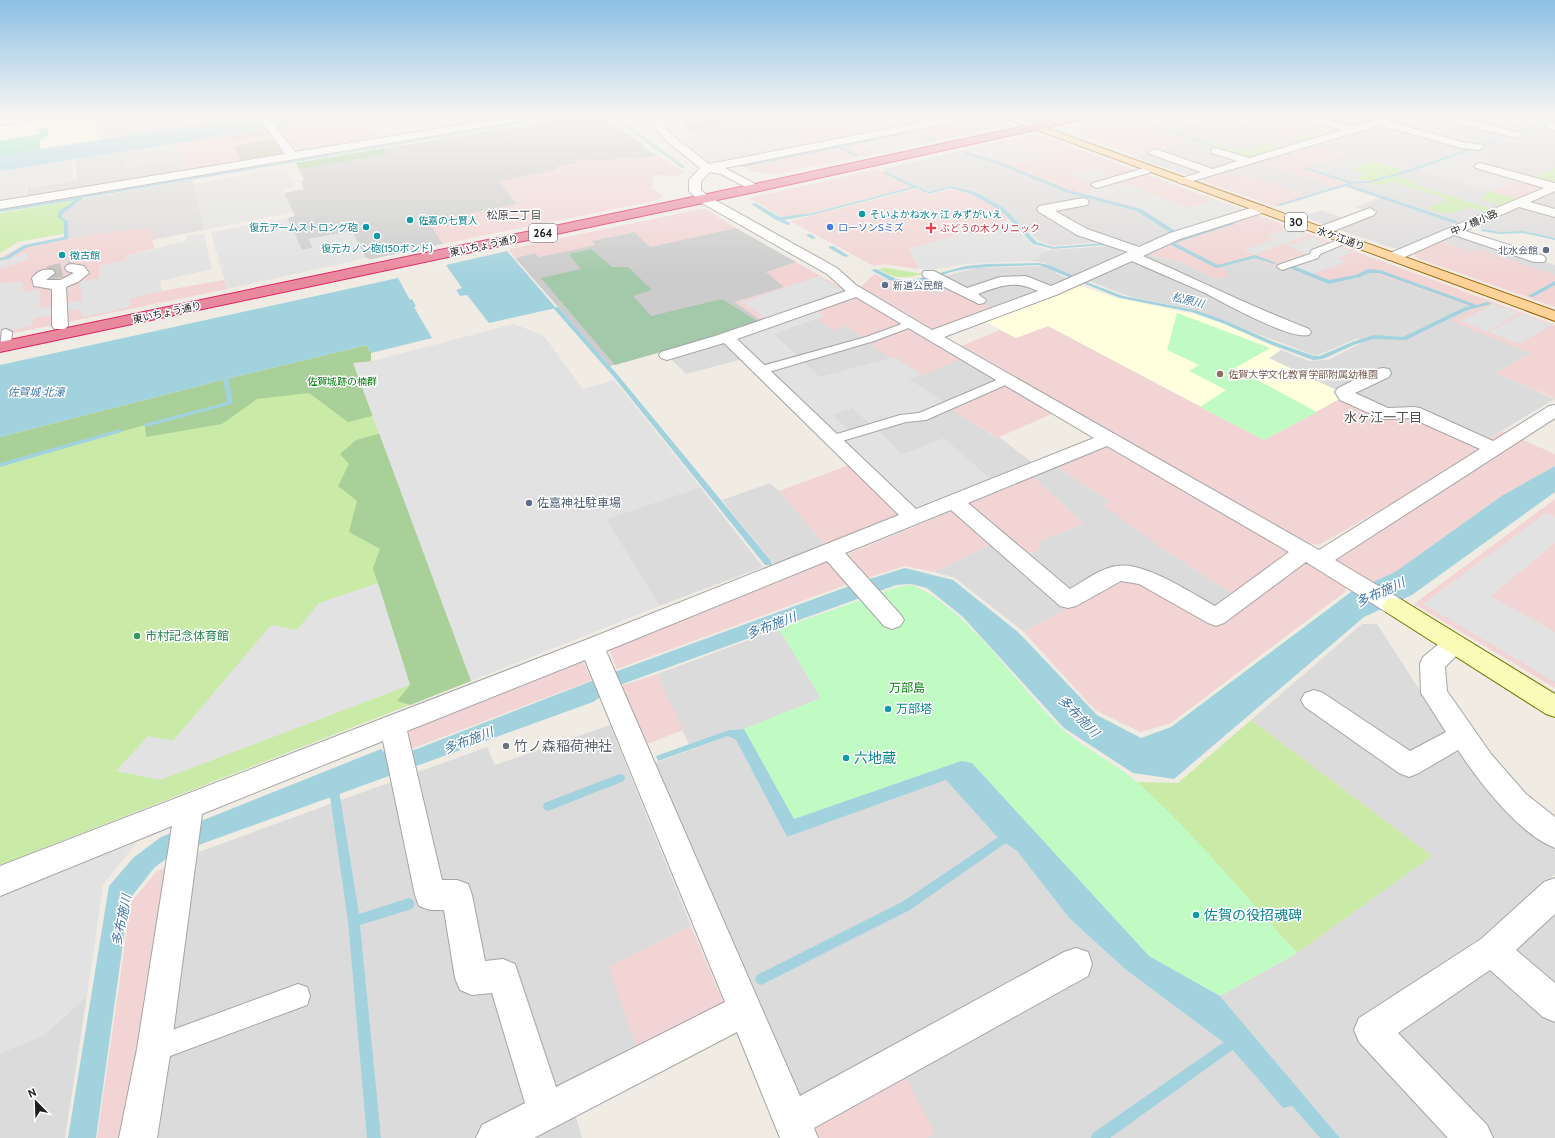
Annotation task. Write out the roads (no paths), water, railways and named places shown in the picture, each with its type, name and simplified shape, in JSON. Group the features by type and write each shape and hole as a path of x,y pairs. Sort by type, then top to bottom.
{"highway":[{"name":"東いちょう通り","path":"2,346 842,169"}],"main road":[{"name":"水ケ江通り","path":"1151,169 1555,316"}],"street":[{"path":"0,205 223,169"},
{"path":"706,169 695,180 695,190 704,199 832,271 844,283 910,324 1312,556 1555,706"},
{"path":"713,169 724,171 755,188"},
{"path":"1098,184 1151,169"},
{"path":"1204,169 1212,172"},
{"path":"1183,181 1222,169"},
{"path":"1491,169 1555,187"},
{"name":"中ノ橋小路","path":"1393,257 1555,187"},
{"path":"1083,202 1043,209 1082,232 1136,254 1254,314 1303,332"},
{"path":"1519,202 1555,213"},
{"path":"931,336 1078,281 1178,234 1261,209"},
{"path":"1321,231 1370,212"},
{"path":"1453,231 1539,259"},
{"path":"48,273 39,278 39,283 48,285 59,284 76,278 82,273 79,269 72,268"},
{"path":"932,276 999,311"},
{"path":"966,293 1000,281 1026,280 1050,292"},
{"path":"59,284 60,326"},
{"path":"667,355 726,337 858,292"},
{"path":"726,337 762,370 913,518"},
{"path":"1383,373 1344,392 1346,396 1386,414 1414,412 1494,449"},
{"path":"953,501 1068,600 1118,573 1144,577 1216,617 1312,556 1494,449 1555,410"},
{"path":"0,881 186,828 399,750 601,668 830,551 1108,439"},
{"path":"830,551 892,620"},
{"path":"1454,644 1432,664 1434,693 1481,762 1516,803 1555,835"},
{"path":"601,668 796,1129 1076,964"},
{"path":"1314,700 1409,765 1451,742 1464,738"},
{"path":"399,750 430,895 457,895 472,978 503,976 546,1112"},
{"path":"138,1138 154,1049 186,828"},
{"path":"1474,1138 1371,1030 1492,950 1555,893"},
{"path":"1492,950 1555,1005"},
{"path":"495,1138 745,1010"}],"lane":[{"path":"1282,267 1315,256 1315,252 1346,240"},
{"path":"762,370 870,339 910,324"},
{"path":"2,346 6,332"},
{"path":"832,440 905,418 921,417 950,406 1006,380"},
{"path":"154,1049 298,996"}],"water":[{"path":"507,251 556,308 489,323 467,295 460,296 456,290 462,288 446,265"},
{"name":"佐賀城 北濠","path":"398,278 410,300 412,299 416,306 414,307 432,338 371,353 367,345 226,379 0,437 0,365"},
{"name":"多布施川","path":"1555,466 1555,492 1412,595 1364,617 1174,779 1133,773 1064,728 963,617 927,588 911,584 896,585 617,686 593,702 171,855 154,868 129,900 96,1138 68,1138 109,886 133,858 161,837 381,749 391,759 620,670 863,581 905,568 953,580 1018,632 1097,715 1141,738 1171,727 1351,592 1395,572 1503,495"},
{"path":"744,729 794,819 961,761 972,763 1149,956 1220,996 1340,1138 1320,1138 1292,1106 1283,1108 1231,1048 1125,969 1069,918 1017,851 999,839 946,780 787,837 736,740 728,736 658,761 656,756 729,730"}],"waterway":[{"name":"松原川","path":"0,211 249,169"},
{"path":"1014,169 1067,191 1139,210 1184,239"},
{"path":"1309,169 1352,183"},
{"path":"1345,185 1356,182 1370,182 1415,169"},
{"path":"885,172 929,193 950,187 973,193 1002,209 1035,243 1053,248 1104,244"},
{"path":"1278,205 1345,185"},
{"path":"1345,185 1455,222"},
{"path":"779,219 812,214 916,187"},
{"path":"0,259 6,258 26,246 66,238 66,221 59,217 61,212 81,198"},
{"name":"松原川","path":"753,204 779,219"},
{"name":"松原川","path":"779,219 788,224"},
{"path":"1184,239 1233,223"},
{"path":"1483,230 1500,233 1523,232 1555,239"},
{"path":"809,235 814,238"},
{"path":"1184,239 1171,243 1218,267 1255,256 1274,263"},
{"path":"831,247 847,256"},
{"name":"松原川","path":"874,270 895,280 909,282 923,280 966,267 1039,264 1122,297 1193,311 1313,358 1321,358 1354,343 1374,337 1404,339 1465,309 1488,304"},
{"path":"1294,268 1329,282 1358,276 1368,271 1380,272 1476,306"},
{"name":"松原川","path":"1531,296 1555,283"},
{"path":"556,308 615,375 768,563"},
{"path":"146,425 230,403 226,379"},
{"path":"0,465 120,431"},
{"path":"548,806 620,778"},
{"path":"334,790 354,921"},
{"path":"761,979 906,906 1009,835"},
{"path":"354,921 409,904"},
{"path":"354,921 374,1138"},
{"path":"1098,1138 1238,1039"}],"tunnel":[{"path":"48,273 72,268"}],"place":[{"name":"そいよかね水ヶ江 みずがいえ","path":"862,214"},
{"name":"佐嘉の七賢人","path":"410,220"},
{"name":"復元アームストロング砲","path":"366,227"},
{"name":"ローソンSミズ","path":"830,227"},
{"name":"ぶどうの木クリニック","path":"931,228"},
{"name":"復元カノン砲(150ポンド)","path":"377,236"},
{"name":"北水会館","path":"1546,250"},
{"name":"徴古館","path":"62,255"},
{"name":"新道公民館","path":"885,285"},
{"name":"佐賀大学文化教育学部附属幼稚園","path":"1220,374"},
{"name":"佐嘉神社駐車場","path":"529,503"},
{"name":"市村記念体育館","path":"137,636"},
{"name":"万部塔","path":"888,709"},
{"name":"竹ノ森稲荷神社","path":"506,746"},
{"name":"六地蔵","path":"846,758"},
{"name":"佐賀の役招魂碑","path":"1196,915"}],"district":[{"name":"松原二丁目","path":"514,215"},
{"name":"水ヶ江一丁目","path":"1383,417"}],"park label":[{"name":"佐賀城跡の楠群","path":"342,381"},
{"name":"万部島","path":"907,688"}]}
